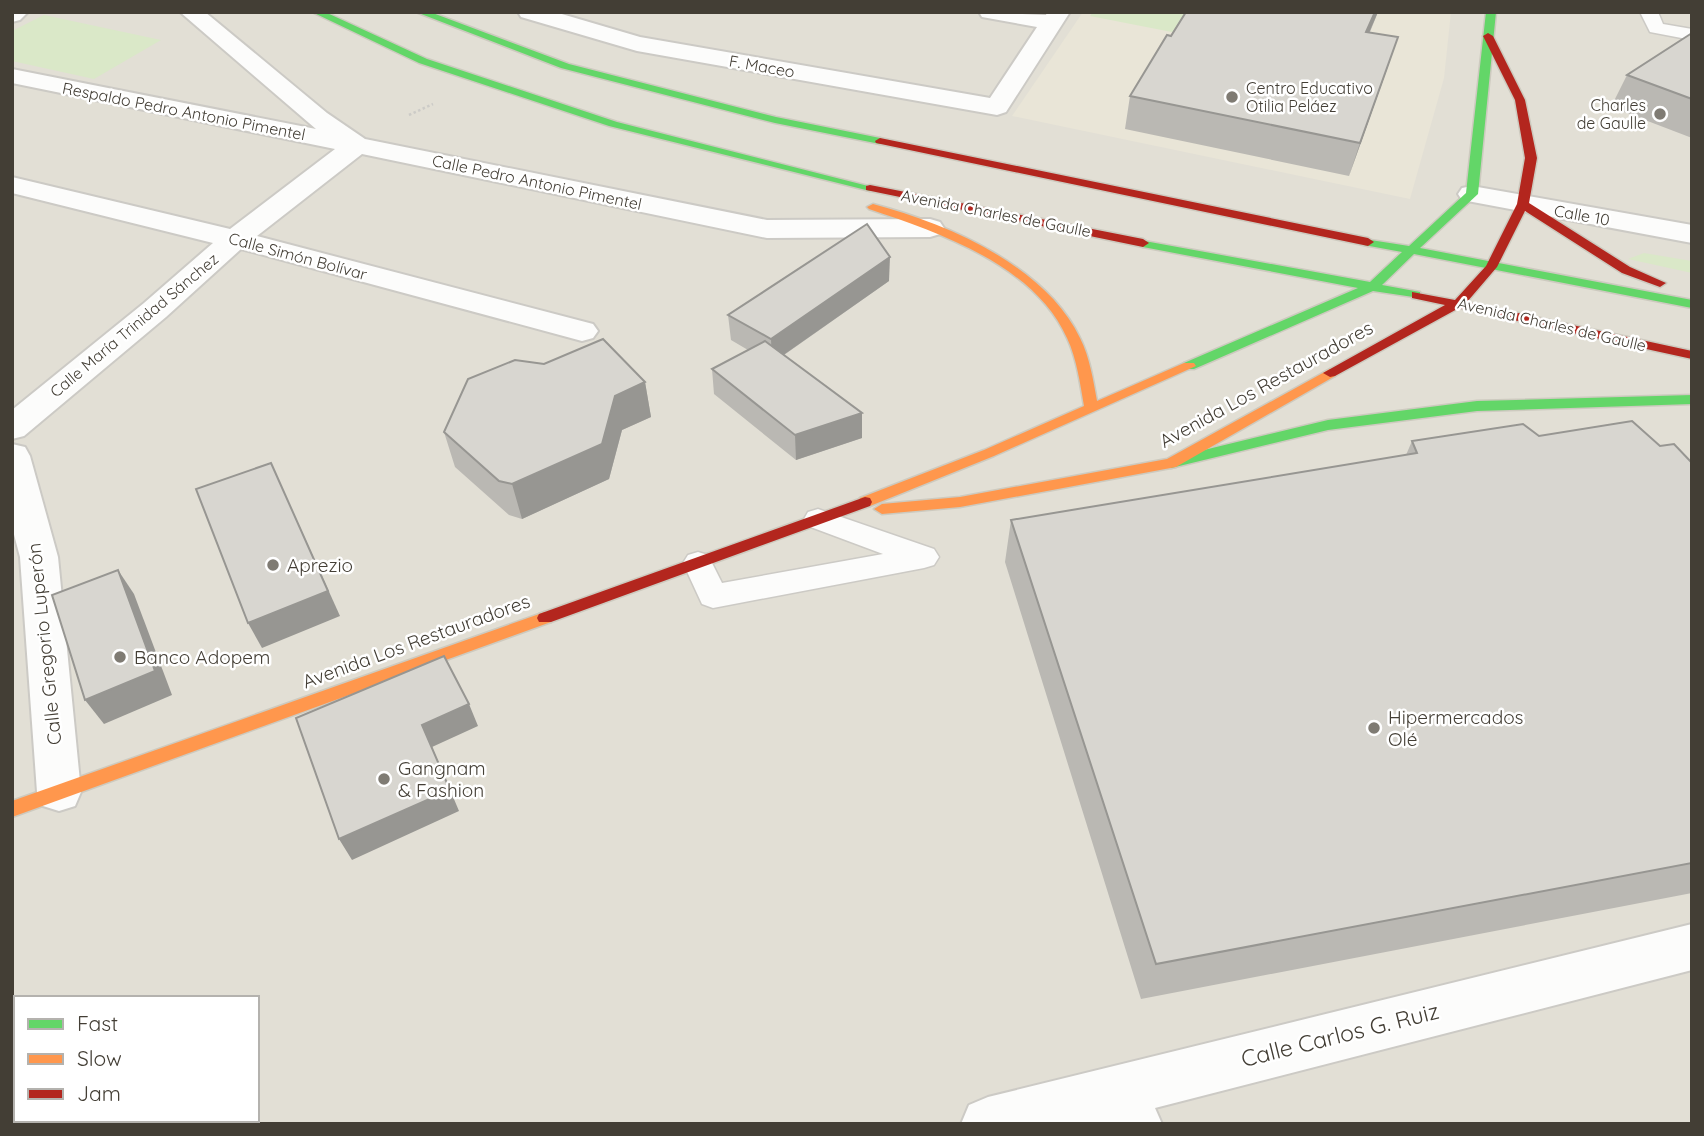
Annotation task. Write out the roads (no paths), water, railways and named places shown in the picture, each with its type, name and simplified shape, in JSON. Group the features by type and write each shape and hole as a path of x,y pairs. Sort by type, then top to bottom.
{"main road":[{"name":"Avenida Charles de Gaulle","path":"317,12 423,61 612,124 836,181 1460,303 1692,355"},
{"path":"421,12 565,66 775,120 1491,267 1692,304"},
{"path":"1472,194 1491,12"},
{"path":"1460,303 1491,267 1523,204 1531,158 1520,100 1488,36"},
{"path":"612,124 630,137 835,196"},
{"name":"Avenida Los Restauradores","path":"12,808 698,563 989,453 1373,286 1472,194"},
{"path":"860,203 930,228 1005,267 1048,297 1069,328 1082,363 1091,408"},
{"path":"1523,204 1626,271 1692,294"},
{"name":"Avenida Los Restauradores","path":"826,516 960,502 1171,463 1345,364 1460,303"},
{"path":"1171,463 1328,425 1477,406 1692,399"}],"street":[{"path":"12,15 17,12"},
{"name":"Calle Pedro Antonio Pimentel","path":"191,12 318,119 351,142 767,229 930,228"},
{"name":"F. Maceo","path":"529,12 637,44 997,107 1056,18"},
{"path":"990,12 1056,18"},
{"name":"Respaldo Pedro Antonio Pimentel","path":"12,76 351,142"},
{"name":"Calle María Trinidad Sánchez","path":"12,428 351,142"},
{"name":"Calle Simón Bolívar","path":"12,185 235,239 582,331"},
{"name":"Calle 10","path":"1472,194 1692,234"},
{"name":"Calle Gregorio Luperón","path":"12,456 39,556 59,792"},
{"name":"Calle Carlos G. Ruiz","path":"988,1124 1119,1109 1692,947"}],"lane":[{"path":"1649,12 1656,28 1692,35"},
{"path":"698,563 713,596 924,557 826,516"}],"place":[{"name":"Centro Educativo Otilia Peláez","path":"1232,97"},
{"name":"Charles de Gaulle","path":"1660,114"},
{"name":"Aprezio","path":"273,565"},
{"name":"Banco Adopem","path":"120,657"},
{"name":"Hipermercados Olé","path":"1374,728"},
{"name":"Gangnam & Fashion","path":"384,779"}]}
